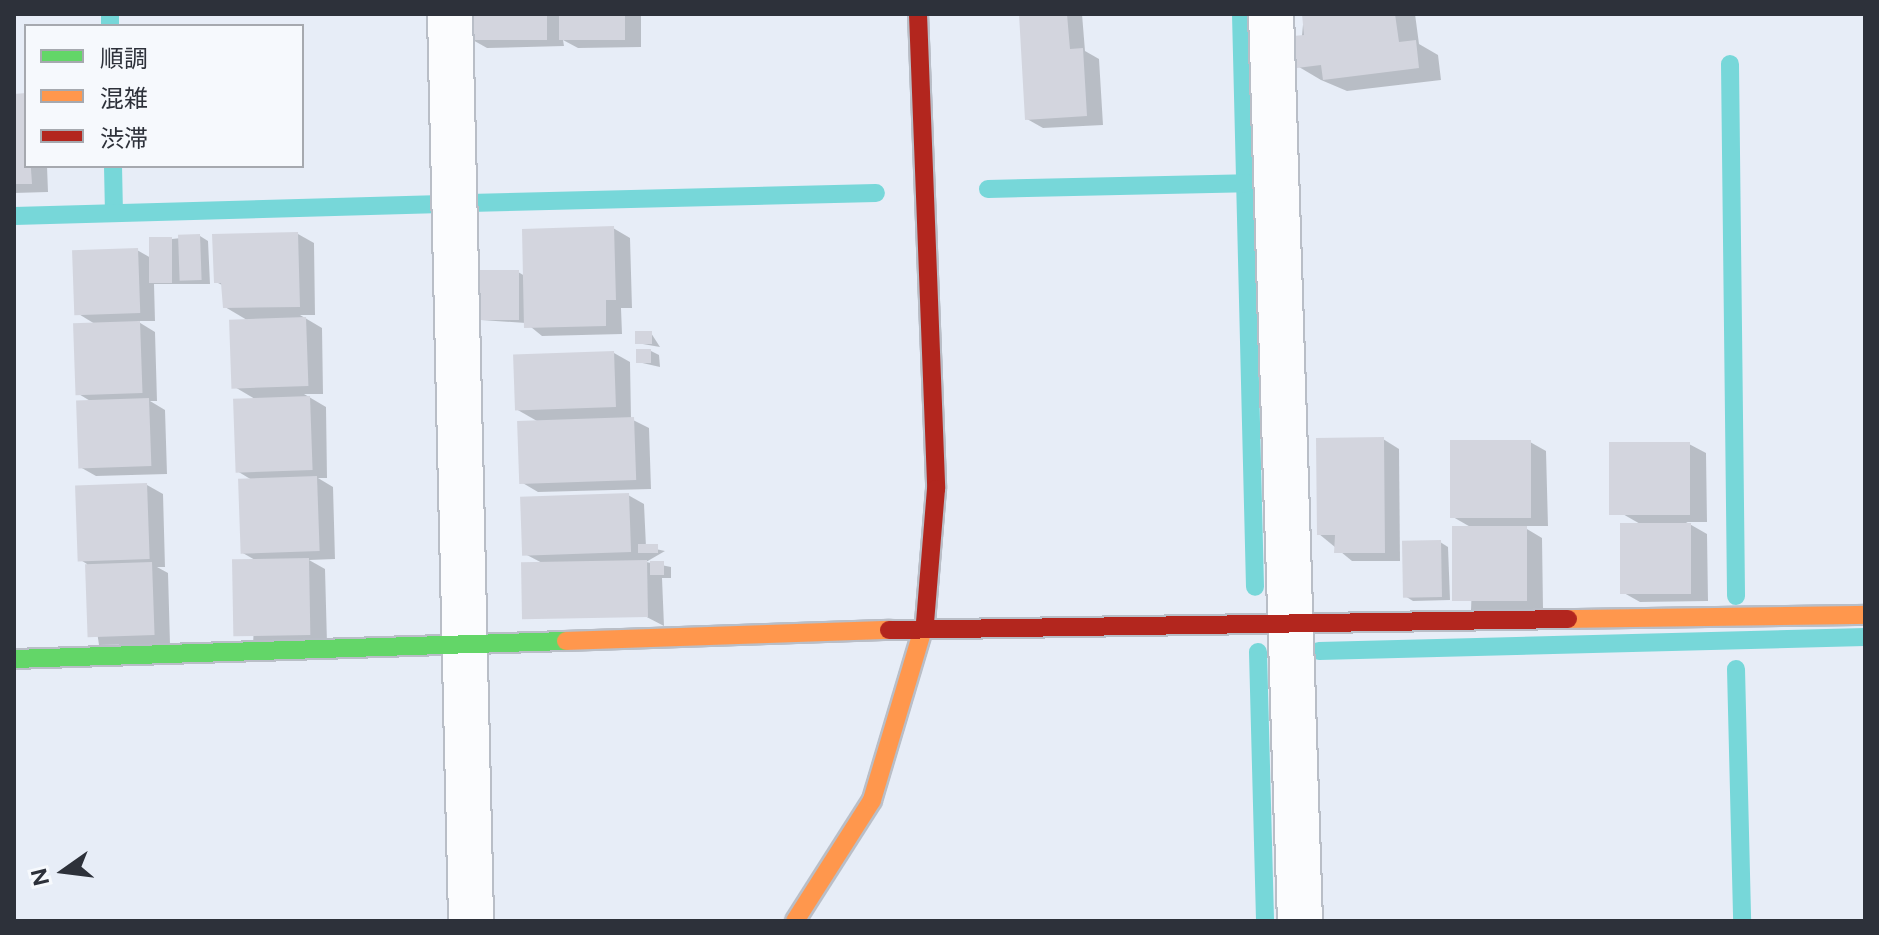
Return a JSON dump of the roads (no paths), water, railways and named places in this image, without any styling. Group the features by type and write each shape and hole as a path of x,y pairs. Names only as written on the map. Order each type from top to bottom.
{"street":[{"path":"450,14 467,643 471,921"},
{"path":"795,921 872,800 924,629 936,489 918,14"},
{"path":"1271,14 1293,624 1300,921"},
{"path":"14,659 924,629 1865,615"}],"waterway":[{"path":"110,14 110,24"},
{"path":"1241,14 1255,587"},
{"path":"1730,64 1736,596"},
{"path":"113,168 114,213"},
{"path":"988,189 1246,183"},
{"path":"469,203 876,193"},
{"path":"14,216 433,204"},
{"path":"1319,651 1865,637"},
{"path":"1258,652 1265,921"},
{"path":"1736,669 1742,921"}]}
